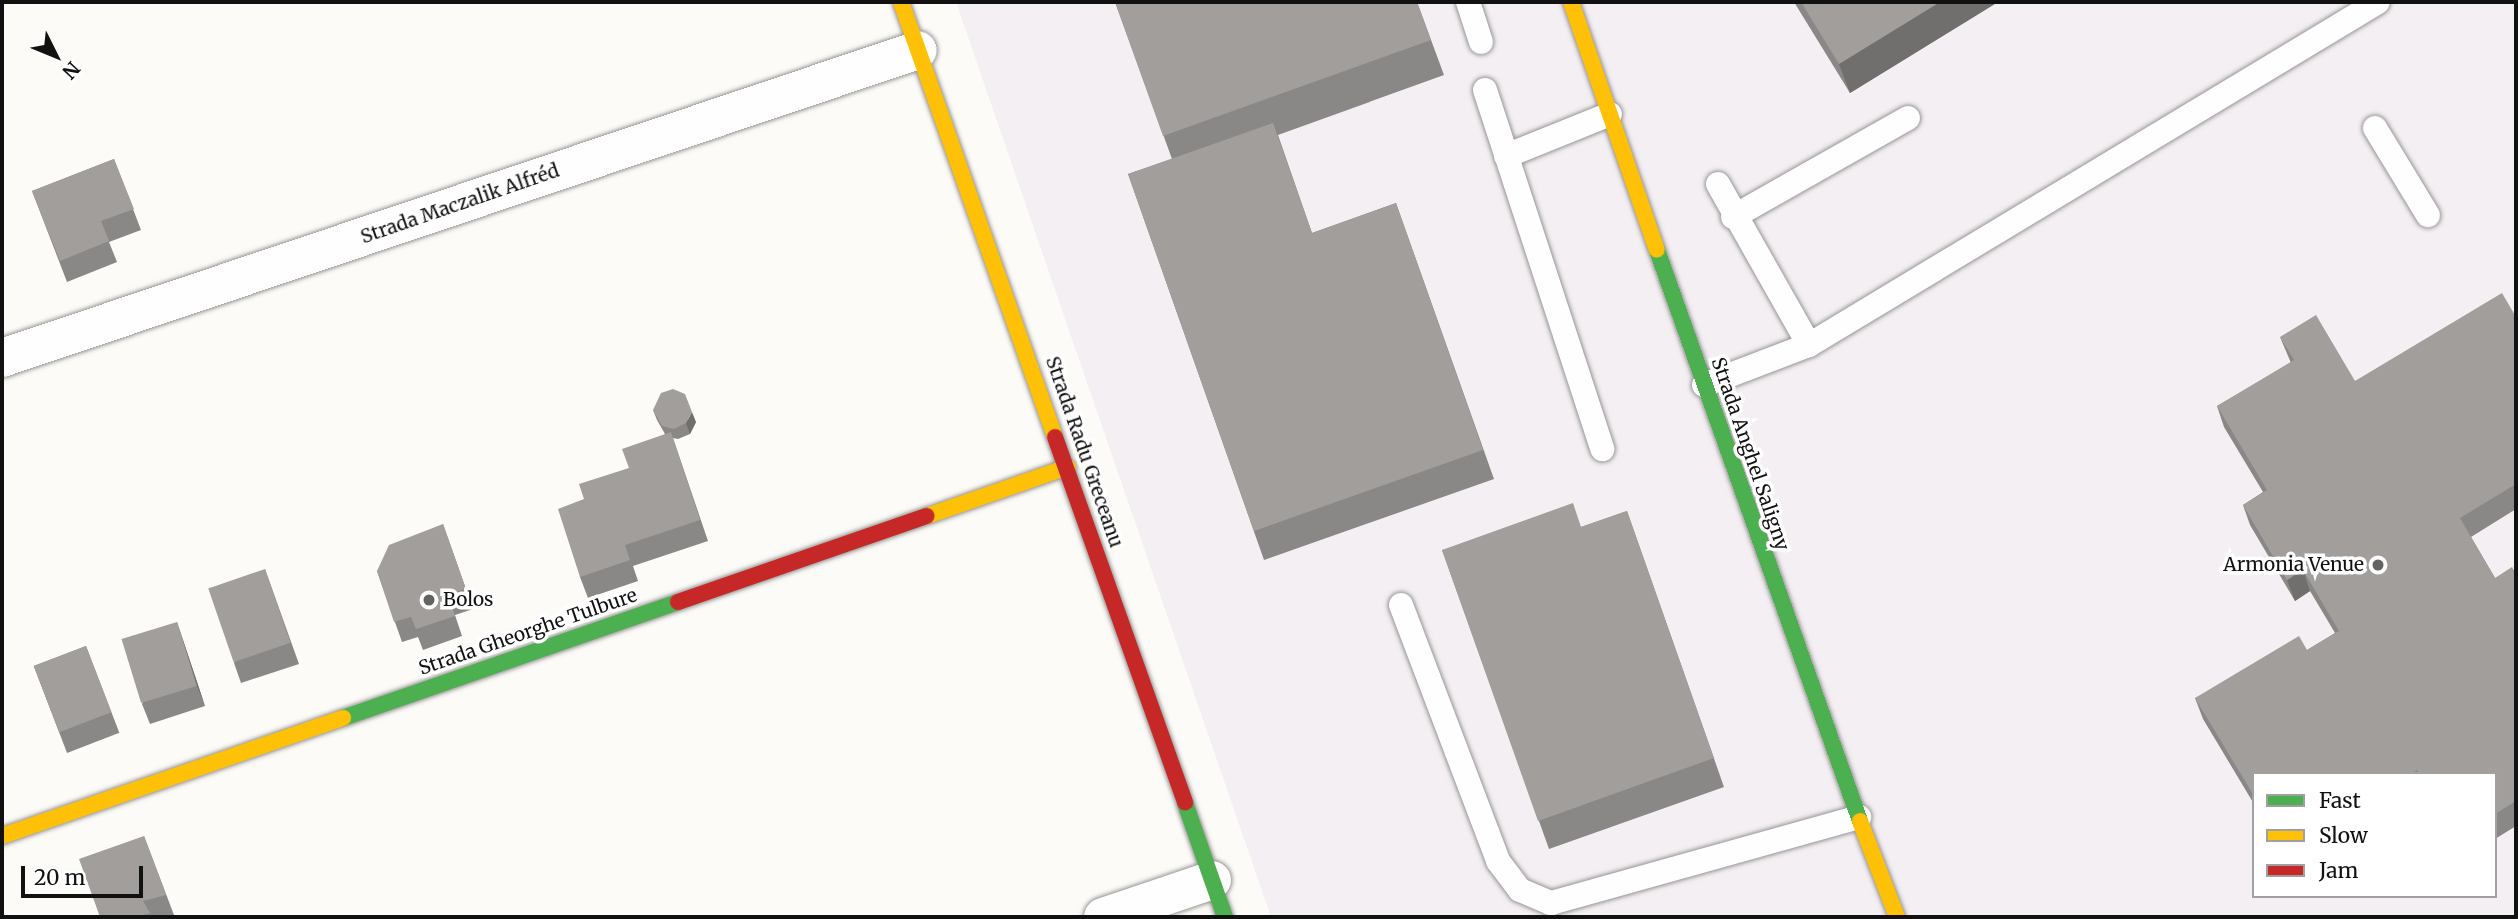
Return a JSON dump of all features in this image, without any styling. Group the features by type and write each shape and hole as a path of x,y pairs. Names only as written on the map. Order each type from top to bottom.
{"street":[{"name":"Strada Radu Greceanu","path":"901,2 1068,467 1225,917"},
{"name":"Strada Anghel Saligny","path":"1571,2 1704,385 1858,817 1897,917"},
{"name":"Strada Maczalik Alfréd","path":"2,358 918,50"},
{"name":"Strada Gheorghe Tulbure","path":"2,836 1068,467"},
{"path":"1103,917 1212,880"}],"lane":[{"path":"1468,2 1481,42"},
{"path":"1704,385 1809,345 2378,2"},
{"path":"1485,90 1602,449"},
{"path":"1506,156 1610,114"},
{"path":"1733,216 1908,118"},
{"path":"2375,128 2428,215"},
{"path":"1718,184 1733,216 1809,345"},
{"path":"1401,605 1497,862 1520,890 1551,903 1858,817"}],"shaded area":[{"path":"956,2 2516,2 2516,917 1271,917"}],"building":[{"path":"1115,2 1417,2 1431,40 1163,136"},
{"path":"1801,2 1940,2 1839,64"},
{"path":"1273,123 1312,233 1396,203 1483,450 1254,531 1128,174"},
{"path":"114,159 134,209 101,221 109,241 60,261 32,191"},
{"name":"Armonia Venue","path":"2502,293 2516,317 2516,484 2460,518 2495,578 2512,567 2516,574 2516,801 2497,813 2497,772 2252,772 2252,793 2195,698 2299,636 2307,650 2339,631 2303,570 2287,580 2243,505 2267,490 2217,406 2294,360 2280,337 2316,315 2355,381"},
{"path":"673,389 685,394 692,412 686,423 674,429 662,426 653,410 661,393"},
{"path":"671,432 700,520 625,545 630,560 580,577 558,509 584,499 579,484 629,468 622,449"},
{"path":"1573,503 1581,527 1627,511 1714,758 1538,821 1442,550"},
{"name":"Bolos","path":"443,524 466,589 448,594 455,616 416,629 411,617 394,622 377,571 389,545"},
{"path":"265,569 290,643 234,662 208,589"},
{"path":"177,622 197,686 141,703 122,639"},
{"path":"86,646 111,712 59,732 34,666"},
{"path":"144,836 166,895 143,901 150,913 137,917 100,917 79,859"}],"traffic: fast":[{"path":"1657,250 1860,821"},
{"path":"343,718 678,602"},
{"path":"1185,803 1225,917"}],"traffic: slow":[{"path":"901,2 1055,437"},
{"path":"1571,2 1657,250"},
{"path":"927,516 1068,467"},
{"path":"2,836 343,718"},
{"path":"1860,821 1897,917"}],"traffic: jam":[{"path":"1055,437 1185,803"},
{"path":"678,602 927,516"}],"place":[{"name":"Armonia Venue","path":"2378,565"},
{"name":"Bolos","path":"429,600"}]}
